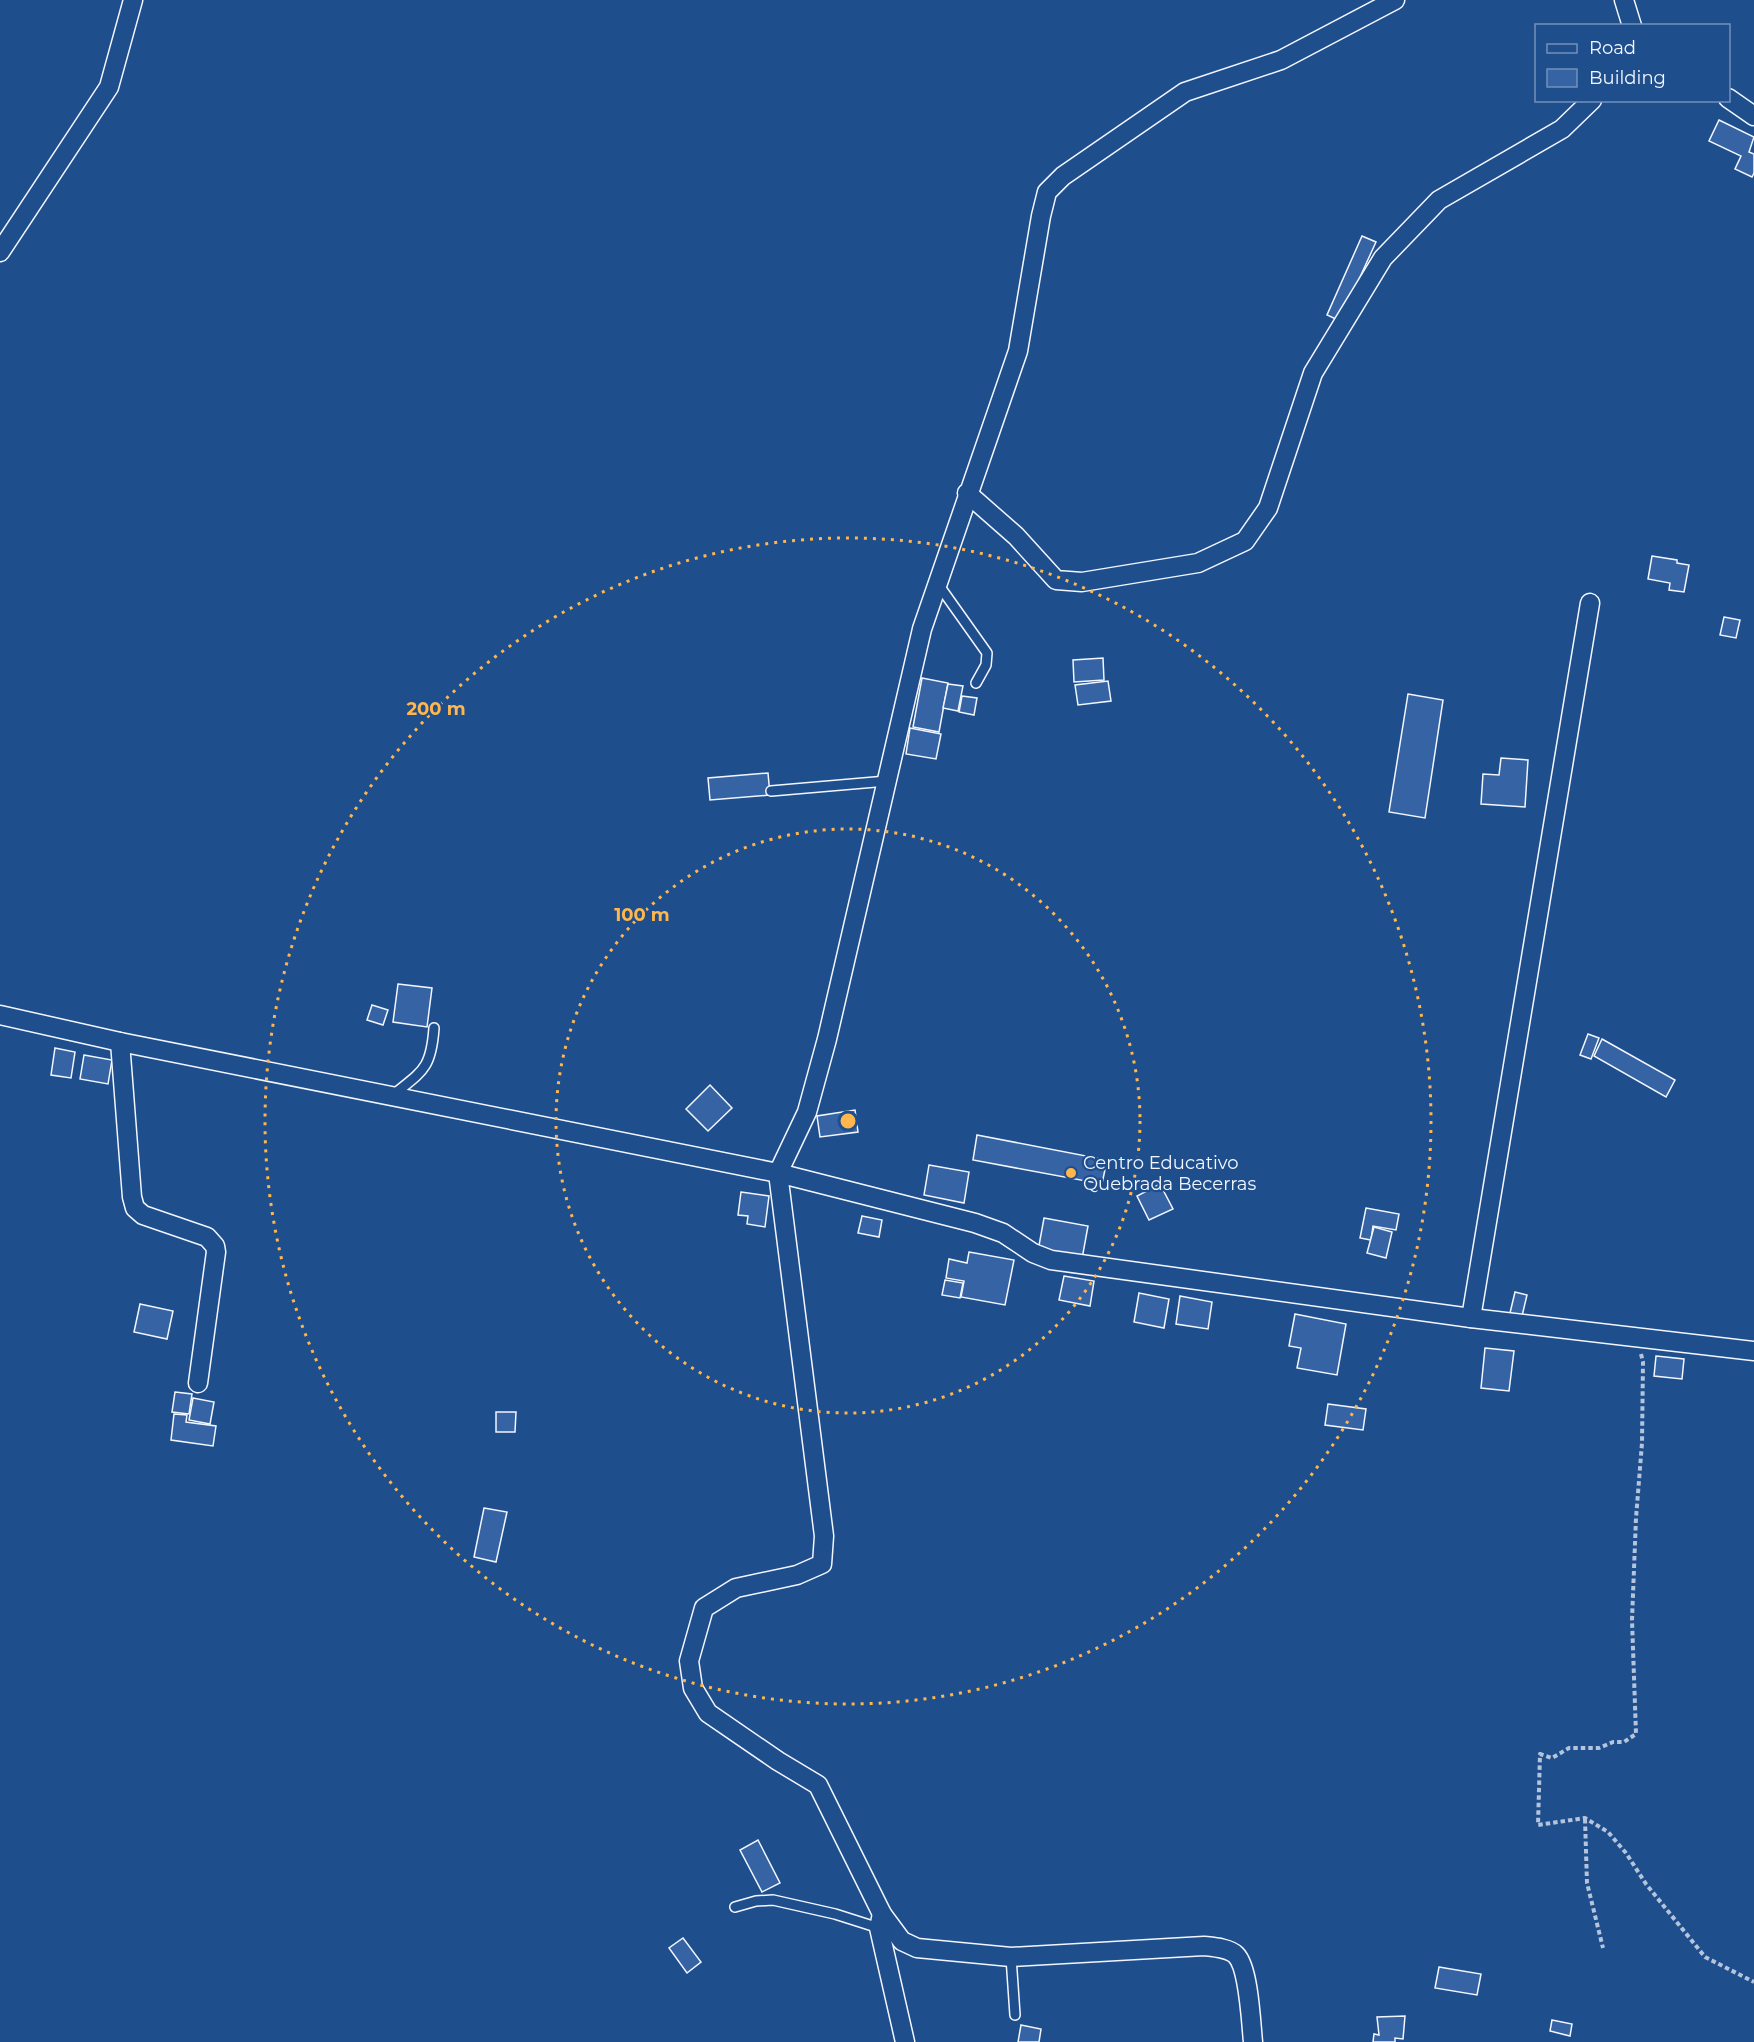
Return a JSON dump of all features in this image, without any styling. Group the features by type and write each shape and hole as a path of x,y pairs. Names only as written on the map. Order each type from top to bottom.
{"street":[{"path":"0,252 109,87 133,0"},
{"path":"905,2042 880,1921 819,1785 778,1761 708,1713 693,1688 689,1661 704,1608 736,1588 797,1575 822,1564 824,1536 778,1173 807,1112 830,1028 922,629 967,493 1018,351 1047,192 1063,176 1185,92 1281,60 1395,0"},
{"path":"1624,0 1631,24"},
{"path":"1730,99 1754,116"},
{"path":"967,493 1016,536 1056,580 1082,582 1198,563 1245,541 1268,508 1313,373 1383,258 1439,200 1562,129 1590,102"},
{"path":"1471,1317 1590,603"},
{"path":"0,1015 120,1042 778,1173 975,1223 1003,1233 1033,1253 1051,1260 1471,1317 1754,1352"},
{"path":"120,1042 132,1197 135,1208 143,1215 207,1237 215,1246 198,1383"},
{"path":"880,1921 902,1941 917,1948 1011,1957 1204,1946 1228,1951 1235,1954 1241,1963 1252,2042"}],"lane":[{"path":"937,583 987,653 986,665 976,683"},
{"path":"771,791 887,781"},
{"path":"392,1096 423,1070 430,1059 434,1028"},
{"path":"735,1907 756,1901 773,1900 880,1921"},
{"path":"1011,1957 1016,2015"}],"path":[{"path":"1635,1336 1643,1362 1642,1443 1632,1620 1636,1734 1624,1742 1613,1742 1599,1748 1569,1748 1552,1758 1540,1754 1538,1825 1585,1818 1608,1832 1626,1853 1664,1908 1705,1957 1754,1982"},
{"path":"1585,1818 1587,1883 1603,1948"}],"building":[{"path":"1719,120 1754,137 1749,152 1754,154 1752,177 1735,169 1741,156 1709,141"},
{"path":"1362,236 1376,242 1340,321 1327,315"},
{"path":"1652,556 1677,560 1677,563 1689,565 1684,592 1669,590 1670,583 1648,579"},
{"path":"1724,617 1740,620 1736,638 1720,635"},
{"path":"1103,658 1104,680 1074,682 1073,660"},
{"path":"922,678 948,683 939,732 913,727"},
{"path":"1108,681 1111,701 1078,705 1075,685"},
{"path":"948,684 963,686 958,711 943,708"},
{"path":"1408,694 1443,700 1425,818 1389,812"},
{"path":"962,696 977,698 974,715 959,712"},
{"path":"910,728 941,734 936,759 906,754"},
{"path":"1501,758 1528,760 1525,807 1481,804 1483,774 1499,775"},
{"path":"768,773 770,795 710,800 708,778"},
{"path":"398,984 432,988 427,1027 393,1022"},
{"path":"372,1005 388,1010 383,1025 367,1020"},
{"path":"1588,1034 1599,1038 1591,1059 1580,1055"},
{"path":"1602,1039 1675,1080 1666,1097 1594,1056"},
{"path":"55,1048 75,1052 71,1078 51,1075"},
{"path":"84,1055 112,1060 108,1084 80,1079"},
{"path":"710,1085 732,1108 708,1131 686,1109"},
{"path":"855,1110 858,1132 820,1137 817,1116"},
{"path":"977,1135 1107,1160 1102,1184 973,1160"},
{"path":"929,1165 969,1172 964,1203 924,1195"},
{"path":"1160,1184 1173,1209 1149,1220 1137,1196"},
{"path":"741,1192 769,1196 765,1227 747,1224 748,1216 738,1215"},
{"path":"1366,1208 1399,1214 1396,1230 1373,1226 1371,1240 1360,1238"},
{"path":"862,1216 882,1220 879,1237 858,1233"},
{"path":"1044,1218 1088,1226 1082,1259 1038,1251"},
{"path":"1374,1227 1392,1232 1386,1258 1367,1253"},
{"path":"969,1252 1014,1260 1005,1305 961,1297 964,1281 946,1278 949,1259 967,1263"},
{"path":"1064,1276 1094,1281 1090,1306 1059,1300"},
{"path":"945,1280 963,1283 960,1298 942,1295"},
{"path":"1515,1292 1527,1295 1522,1316 1510,1313"},
{"path":"1139,1293 1169,1299 1164,1328 1134,1322"},
{"path":"1180,1296 1212,1302 1208,1329 1176,1324"},
{"path":"140,1304 173,1311 167,1339 134,1332"},
{"path":"1295,1314 1346,1324 1337,1375 1297,1368 1301,1348 1289,1346"},
{"path":"1485,1348 1514,1351 1509,1391 1481,1388"},
{"path":"1656,1356 1684,1359 1682,1379 1654,1376"},
{"path":"175,1392 192,1394 189,1414 172,1412"},
{"path":"193,1398 214,1402 210,1424 189,1420"},
{"path":"1328,1404 1366,1409 1363,1430 1325,1425"},
{"path":"496,1412 516,1412 515,1432 496,1432"},
{"path":"174,1414 187,1415 186,1422 216,1426 213,1446 171,1440"},
{"path":"484,1508 507,1512 496,1562 474,1557"},
{"path":"758,1840 780,1883 762,1892 740,1850"},
{"path":"683,1938 701,1962 687,1973 669,1948"},
{"path":"1439,1967 1481,1974 1477,1995 1435,1988"},
{"path":"1405,2016 1403,2039 1395,2038 1395,2042 1373,2042 1374,2034 1379,2035 1377,2017"},
{"path":"1552,2020 1572,2024 1570,2036 1550,2031"},
{"path":"1021,2025 1041,2029 1039,2042 1018,2042"}],"place":[{"name":"Centro Educativo Quebrada Becerras","path":"1071,1173"}]}
